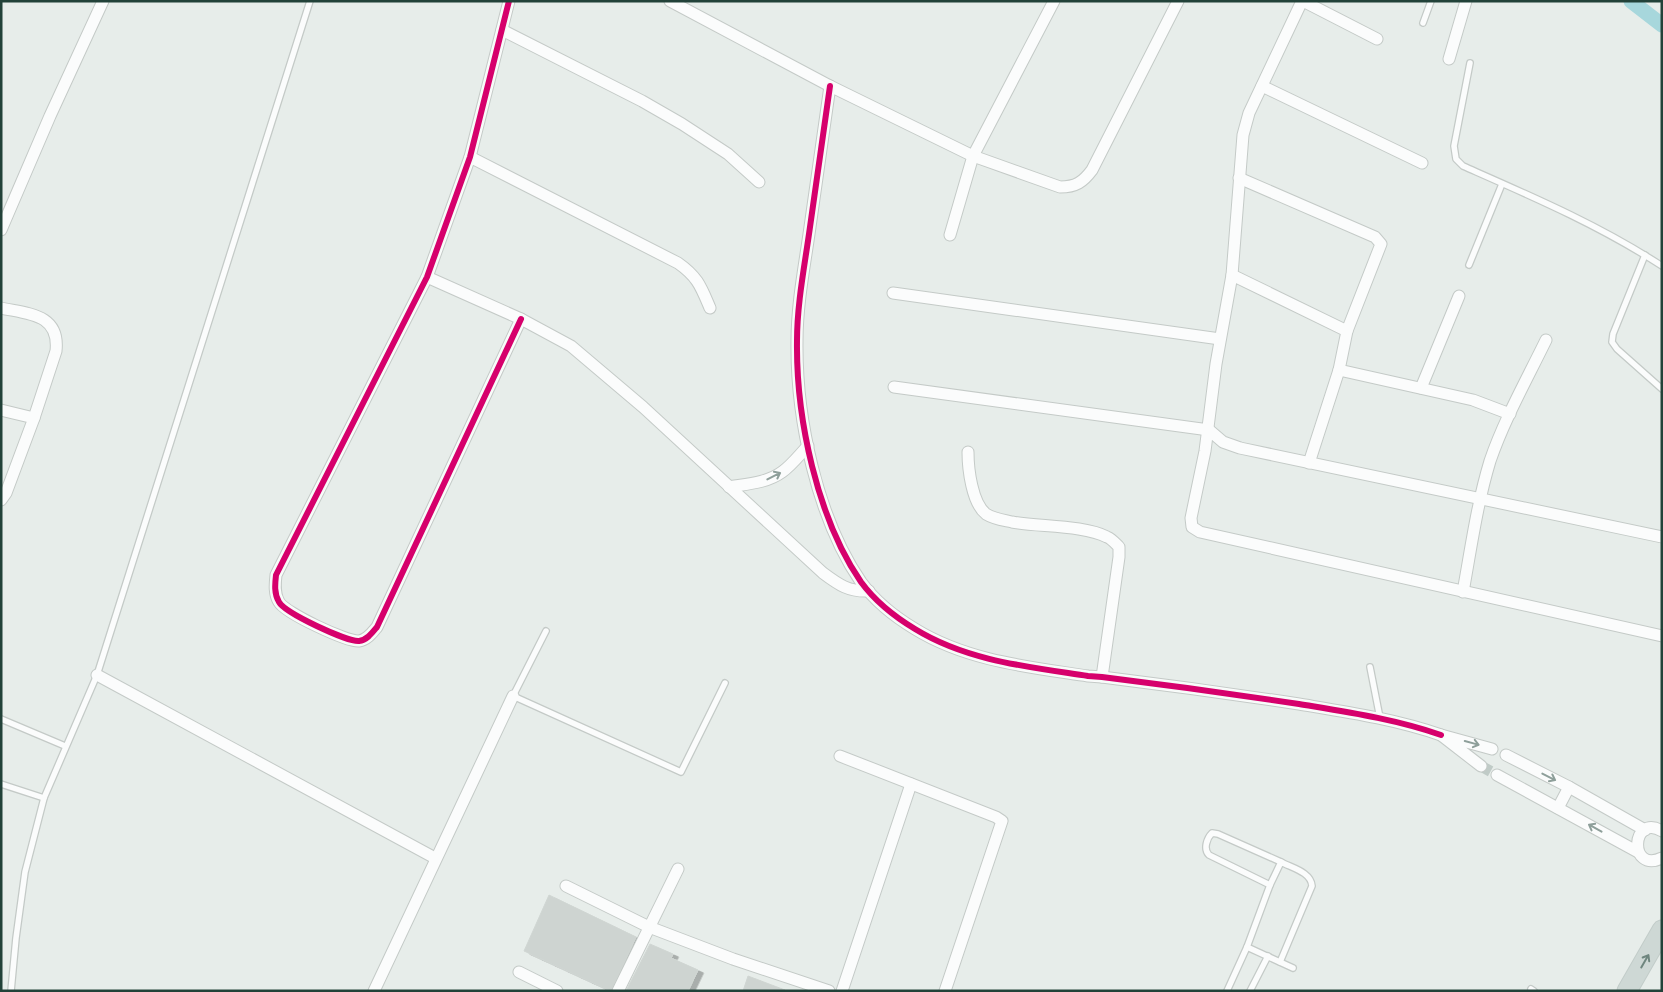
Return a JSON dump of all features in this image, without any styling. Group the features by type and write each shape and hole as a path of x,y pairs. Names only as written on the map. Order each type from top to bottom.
{"main road":[{"path":"1627,991 1662,930"}],"street":[{"path":"1,230 50,116 103,1"},
{"path":"509,1 470,158 427,277 276,575 275,589 278,602 288,612 345,638 359,641 369,637 377,627 521,319"},
{"path":"670,1 830,86 973,156 1060,187 1070,187 1082,182 1092,170 1178,1"},
{"path":"950,235 973,156 1054,1"},
{"path":"1377,39 1303,1 1249,113 1243,135 1232,275 1208,418 1209,430 1191,525 1194,530 1200,532 1662,636"},
{"path":"1449,59 1466,1"},
{"path":"502,30 642,101 682,124 728,154 759,182"},
{"path":"830,86 802,282 797,340 798,394 808,446 823,504 847,559 869,591 884,607 915,629 948,646 1006,663 1088,676 1102,676 1217,691 1380,718 1492,748"},
{"path":"1262,86 1422,164"},
{"path":"470,158 691,272 700,283 710,308"},
{"path":"1240,178 1375,237 1381,244 1347,331 1339,370 1310,463"},
{"path":"1232,275 1347,331"},
{"path":"427,277 521,319 571,346 643,407 823,573 839,585 857,592 869,591"},
{"path":"893,293 1220,339"},
{"path":"1421,388 1459,296"},
{"path":"1,308 39,318 53,326 57,342 56,351 34,418 6,493 1,500"},
{"path":"1463,592 1479,499 1491,459 1510,414 1546,340"},
{"path":"1339,370 1473,400 1510,414"},
{"path":"894,387 1209,430 1223,442 1240,448 1662,537"},
{"path":"1,410 34,418"},
{"path":"729,487 770,479 783,472 808,446"},
{"path":"968,452 968,472 971,485 985,513 996,519 1029,525 1092,531 1109,538 1119,547 1102,676"},
{"path":"97,675 435,858"},
{"path":"374,991 435,858 513,696"},
{"path":"1440,735 1481,766"},
{"path":"1506,755 1569,787 1645,830"},
{"path":"840,756 1002,821 945,991"},
{"path":"1497,775 1638,852 1648,860 1659,861"},
{"path":"842,991 911,784"},
{"path":"1558,808 1569,787"},
{"path":"1638,852 1637,839 1645,830 1651,828 1662,831"},
{"path":"618,991 678,869"},
{"path":"566,886 649,927 733,959 829,991"},
{"path":"519,972 557,991"}],"lane":[{"path":"11,991 25,872 44,798 97,675 310,1"},
{"path":"1423,23 1432,1"},
{"path":"1470,63 1454,146 1456,159 1462,166 1569,214 1662,266"},
{"path":"1469,265 1502,184"},
{"path":"1645,255 1613,334 1612,342 1617,349 1662,389"},
{"path":"546,631 513,696 681,772 725,683"},
{"path":"1370,667 1380,718"},
{"path":"1,719 65,746"},
{"path":"1,784 44,798"},
{"path":"1270,885 1209,855 1205,848 1209,836 1212,833 1218,834 1281,862 1309,876 1312,881 1312,886 1280,962"},
{"path":"1227,991 1281,862"},
{"path":"1247,947 1293,968"},
{"path":"1250,991 1268,956"}],"building":[{"path":"549,895 636,937 611,991 524,951"},
{"path":"650,944 673,954 671,958 698,970 688,991 626,991"},
{"path":"748,976 785,990 785,991 743,991"}],"waterway":[{"path":"1631,1 1662,25"}],"tunnel":[{"path":"1481,766 1497,775"}],"cycle path":[{"path":"509,1 470,157 427,277 276,575 276,596 284,607 317,626 352,640 359,641 364,639 377,627 521,319"},
{"path":"830,86 799,301 797,341 800,402 812,466 832,528 861,582 873,596 915,629 935,640 977,656 1021,666 1335,710 1389,720 1441,735"}]}
